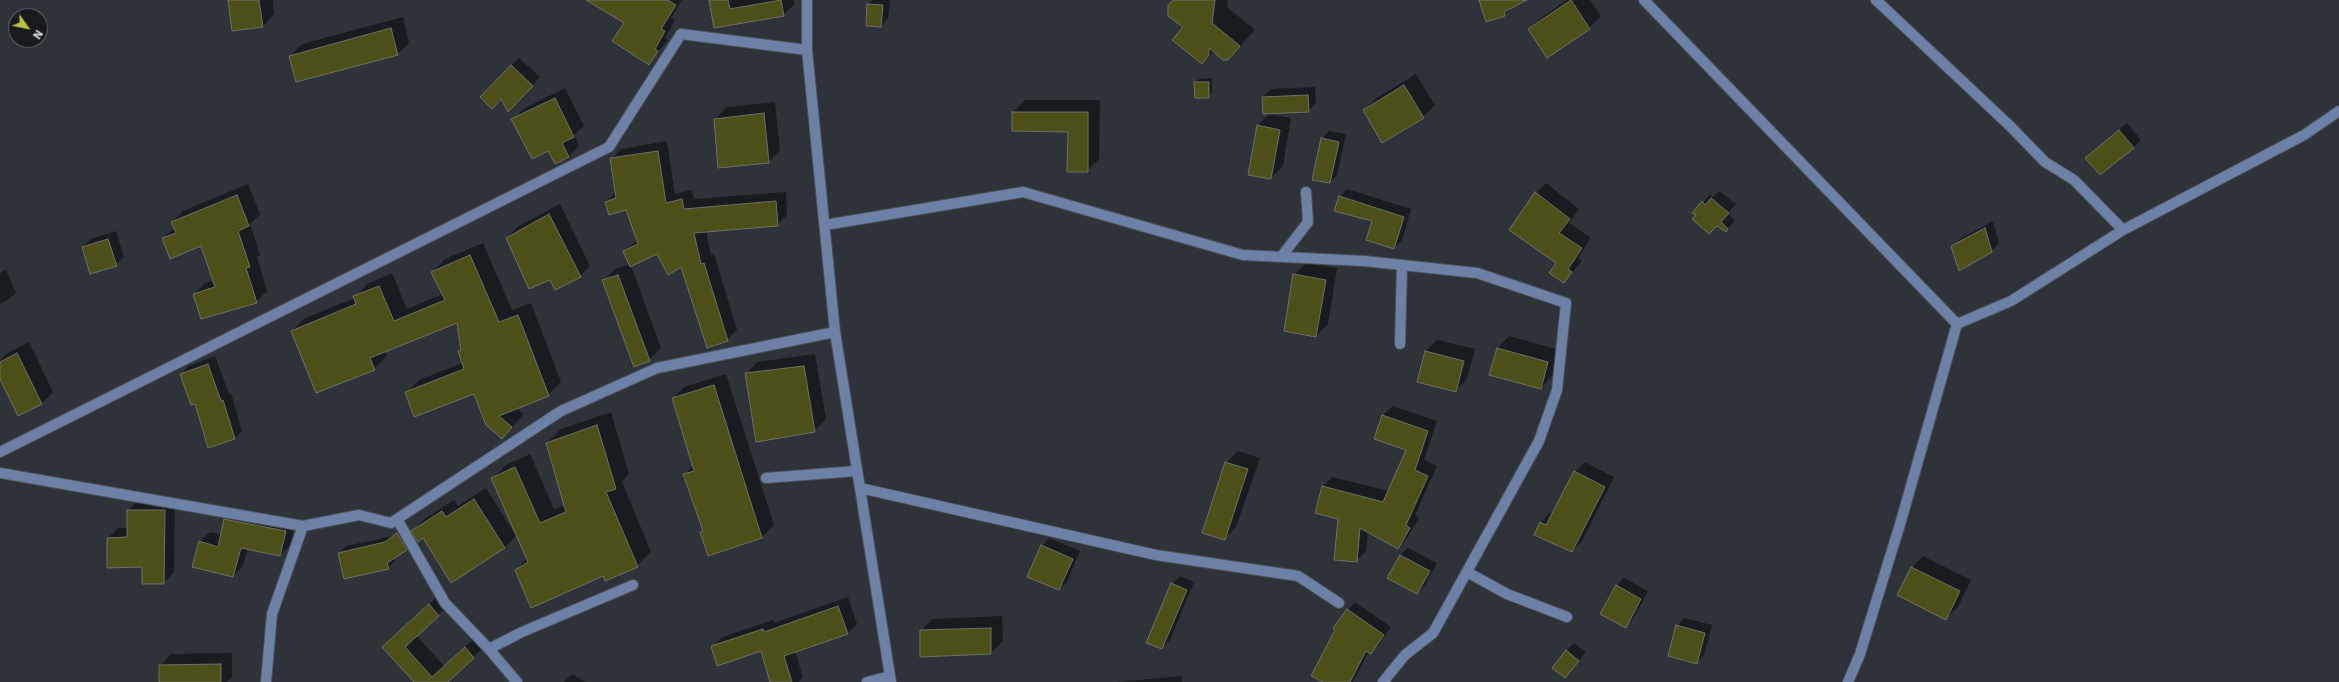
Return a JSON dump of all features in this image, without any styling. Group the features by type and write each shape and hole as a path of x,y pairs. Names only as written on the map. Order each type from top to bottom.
{"street":[{"path":"808,0 807,50 835,332 891,679 867,682"},
{"path":"1644,0 1957,324"},
{"path":"1876,0 2010,126 2045,162 2074,180 2123,230"},
{"path":"0,452 609,147 681,34 807,50"},
{"path":"1957,324 2011,301 2123,230 2304,136 2339,111"},
{"path":"825,225 1023,192 1243,255 1402,265 1478,273 1566,303 1557,390 1539,441 1433,633 1405,655 1382,682"},
{"path":"1281,257 1308,222 1306,192"},
{"path":"1400,344 1402,265"},
{"path":"1848,682 1860,654 1902,521 1957,324"},
{"path":"0,473 303,526 359,515 391,523 561,411 657,368 835,332"},
{"path":"766,478 857,471"},
{"path":"860,488 1156,555 1298,576 1339,603"},
{"path":"396,519 445,603 489,649 517,682"},
{"path":"266,682 272,614 303,526"},
{"path":"1467,572 1507,594 1567,617"},
{"path":"489,649 522,632 633,585"}],"building":[{"path":"228,0 259,0 263,27 232,31"},
{"path":"586,0 668,0 676,5 661,29 665,31 655,49 658,51 649,65 612,41 624,23"},
{"path":"709,0 728,0 730,9 781,0 784,16 714,28"},
{"path":"1173,0 1215,0 1212,23 1240,46 1228,60 1223,60 1209,48 1209,55 1202,64 1172,40 1183,27 1168,16 1168,5"},
{"path":"1479,0 1527,0 1504,12 1505,16 1486,22"},
{"path":"1571,0 1590,29 1547,58 1528,29"},
{"path":"867,4 883,5 881,27 866,26"},
{"path":"391,28 398,55 296,82 289,56"},
{"path":"511,65 533,86 508,112 501,99 492,109 480,97"},
{"path":"1194,82 1209,82 1209,98 1195,98"},
{"path":"1404,85 1424,118 1382,143 1363,110"},
{"path":"1308,95 1309,112 1263,114 1262,97"},
{"path":"555,98 574,137 562,143 569,157 555,164 548,151 532,159 511,119"},
{"path":"1012,112 1088,112 1088,172 1067,172 1068,132 1012,131"},
{"path":"764,113 769,163 718,168 714,119"},
{"path":"1257,125 1280,130 1271,179 1248,175"},
{"path":"2119,130 2134,148 2100,175 2085,158"},
{"path":"1321,138 1339,142 1330,183 1312,180"},
{"path":"658,151 666,203 682,199 684,209 776,201 778,226 694,233 701,264 704,263 728,341 707,348 681,267 668,275 657,254 630,267 623,251 638,244 626,210 609,215 605,202 616,198 610,158"},
{"path":"1535,192 1570,219 1559,233 1582,248 1568,269 1572,272 1564,283 1549,273 1556,263 1509,230"},
{"path":"237,195 249,226 238,231 250,267 246,268 257,303 201,319 193,294 215,287 201,246 170,259 162,238 176,233 171,222"},
{"path":"1339,196 1404,217 1394,249 1366,240 1372,221 1334,211"},
{"path":"1711,198 1729,213 1721,222 1728,229 1726,232 1717,226 1709,234 1692,219 1696,215 1692,213 1702,201 1705,205"},
{"path":"549,214 581,277 555,290 550,280 529,289 506,238"},
{"path":"1985,228 1992,252 1959,271 1951,246"},
{"path":"108,239 117,266 90,274 82,247"},
{"path":"470,255 499,322 518,315 549,396 499,416 512,427 502,439 486,425 474,394 414,417 405,392 464,369 458,351 461,350 457,323 370,358 375,370 316,393 291,331 356,304 353,296 379,286 394,321 445,300 431,272"},
{"path":"1293,274 1326,280 1316,337 1284,331"},
{"path":"618,275 650,361 634,367 602,280"},
{"path":"1497,348 1548,362 1541,389 1489,375"},
{"path":"1425,351 1464,361 1456,392 1417,382"},
{"path":"17,353 42,404 18,416 0,379 0,362"},
{"path":"208,364 221,401 223,400 235,439 208,448 195,404 191,405 180,374"},
{"path":"804,366 815,432 756,442 745,373"},
{"path":"714,385 762,538 708,556 700,532 703,531 683,474 694,471 672,398"},
{"path":"1382,415 1428,431 1415,470 1428,476 1406,525 1410,528 1398,549 1360,528 1357,562 1334,560 1338,519 1315,513 1322,486 1383,502 1406,450 1374,439"},
{"path":"597,425 616,489 606,492 638,567 605,581 603,576 531,608 515,570 528,562 491,478 515,467 540,523 566,512 546,443"},
{"path":"1225,462 1248,469 1225,540 1202,533"},
{"path":"1574,471 1605,487 1572,552 1534,535 1540,522 1546,525"},
{"path":"474,499 505,548 451,583 423,538 418,542 411,531 442,511 446,517"},
{"path":"127,510 165,510 164,584 142,584 142,567 107,568 107,538 127,537"},
{"path":"224,519 286,531 280,556 241,548 233,577 192,567 199,541 218,547"},
{"path":"397,533 407,550 387,563 389,569 344,579 338,553 385,542"},
{"path":"1041,545 1073,559 1059,590 1027,577"},
{"path":"1400,555 1430,571 1417,594 1387,578"},
{"path":"1911,567 1960,591 1946,620 1897,595"},
{"path":"1171,583 1187,590 1162,649 1146,643"},
{"path":"1616,585 1641,599 1626,628 1600,614"},
{"path":"429,604 439,616 405,647 432,677 465,647 474,658 448,682 414,682 382,647"},
{"path":"838,606 848,634 784,656 792,682 770,682 761,651 717,666 711,646 763,629 764,632"},
{"path":"1347,609 1384,635 1371,654 1366,651 1350,682 1323,682 1311,676 1335,630 1333,628"},
{"path":"1676,625 1705,633 1697,664 1668,656"},
{"path":"991,628 991,654 920,657 920,630"},
{"path":"1566,650 1579,661 1565,678 1552,668"},
{"path":"221,664 221,682 159,682 159,665"}]}
